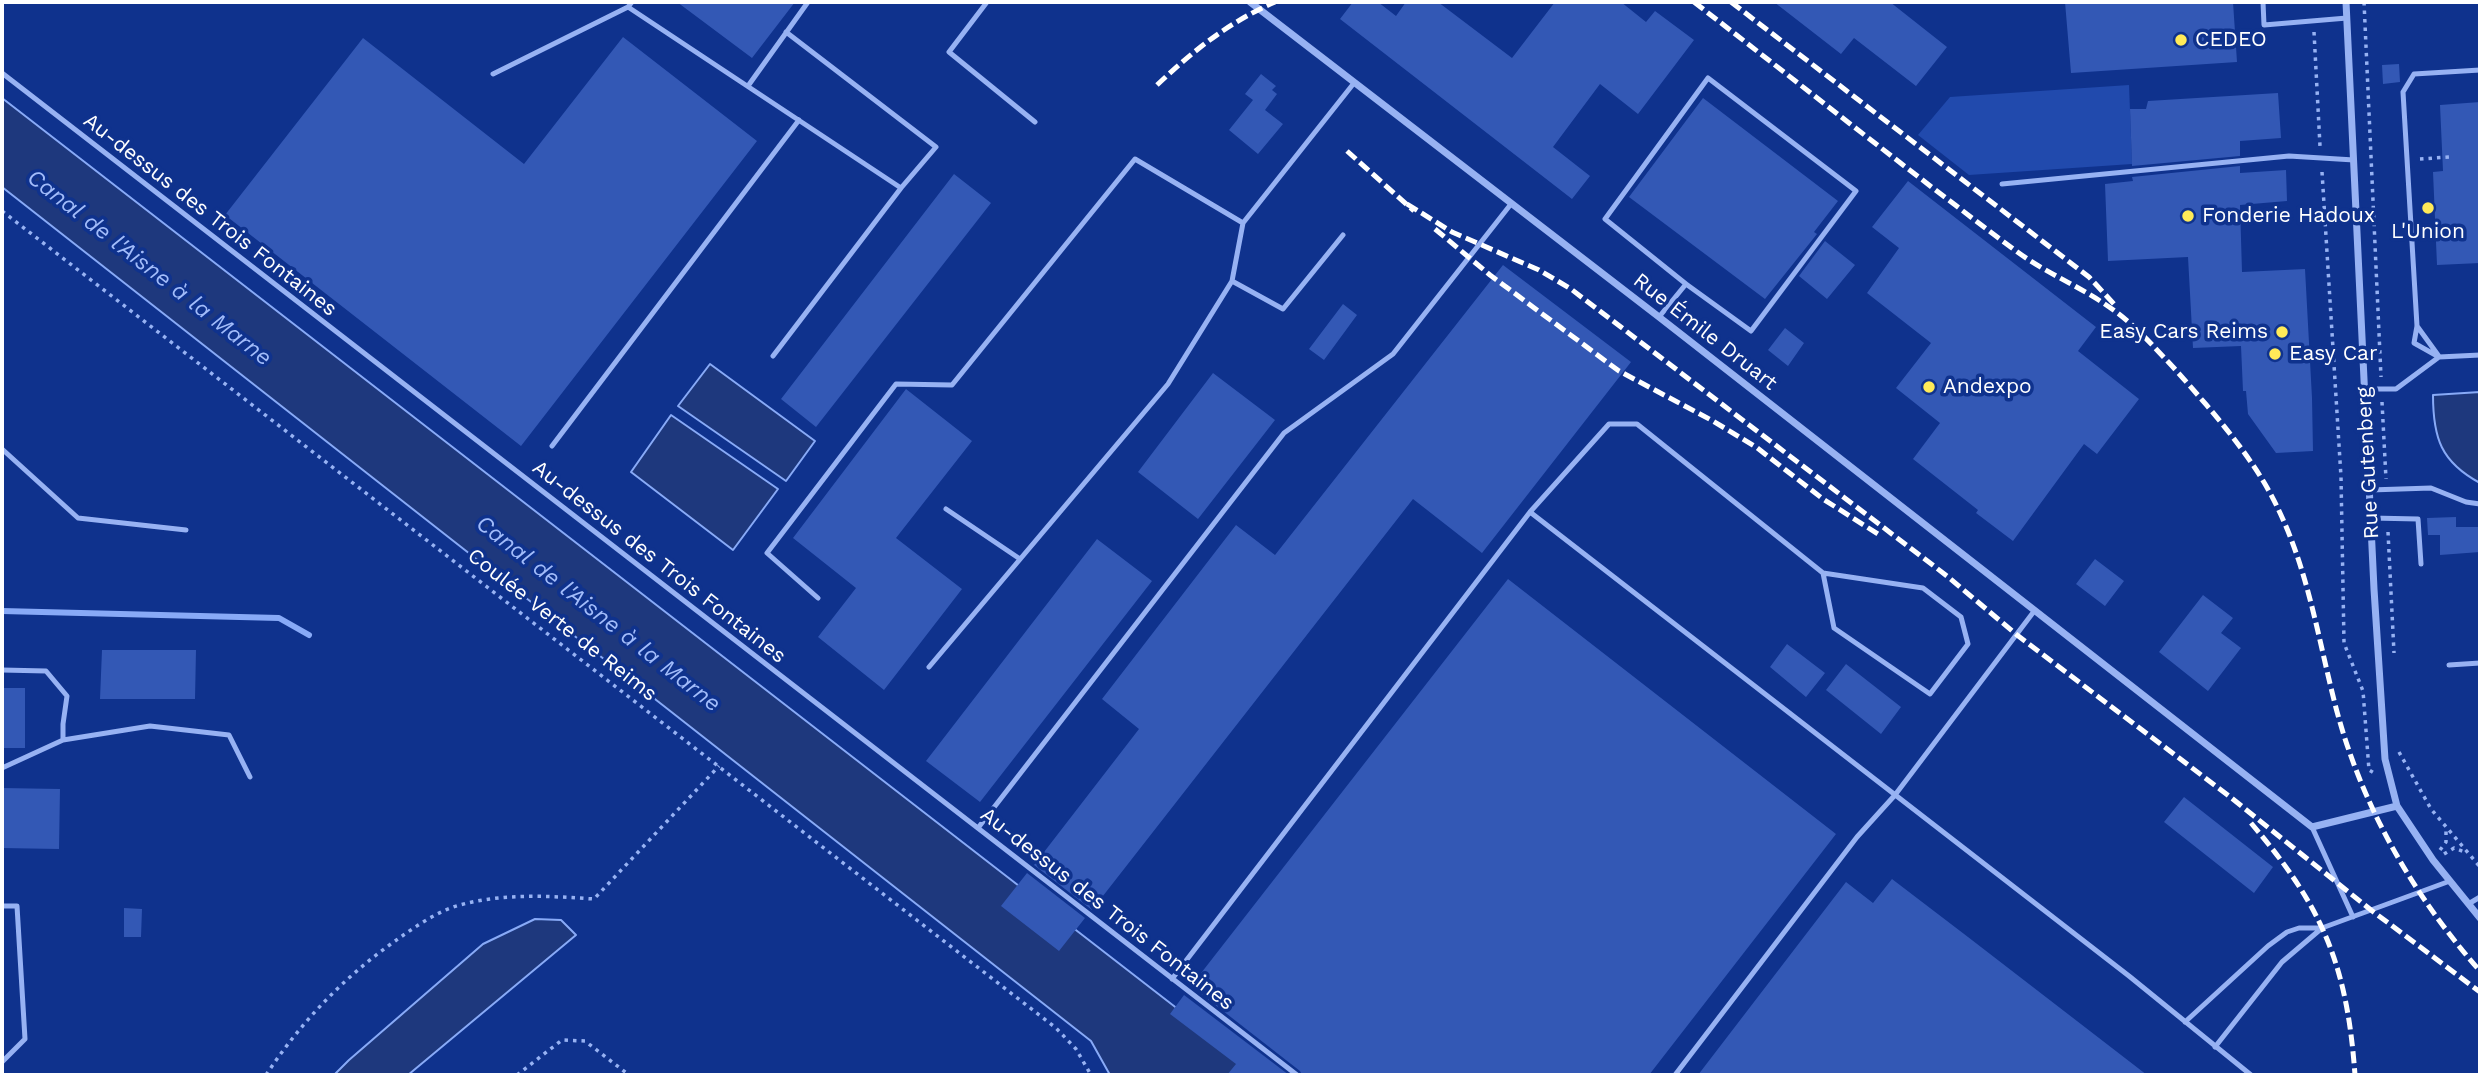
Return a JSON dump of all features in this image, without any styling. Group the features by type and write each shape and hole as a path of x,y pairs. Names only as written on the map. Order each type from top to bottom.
{"street":[{"name":"Rue Émile Druart","path":"1250,2 1659,317 2312,827"},
{"name":"Rue Gutenberg","path":"2346,2 2385,759 2397,806"},
{"path":"2312,827 2397,806 2433,860 2480,912"},
{"path":"2470,903 2480,918"}],"lane":[{"path":"748,86 808,2"},
{"path":"987,2 949,52 1035,122"},
{"path":"2263,2 2264,25 2347,18"},
{"path":"493,74 630,4 901,188"},
{"path":"773,356 901,188 936,147 786,32"},
{"path":"2480,71 2414,74 2403,92 2417,326 2414,343 2439,357 2480,355"},
{"name":"Au-dessus des Trois Fontaines","path":"2,73 1297,1075"},
{"path":"1708,78 1856,191 1751,331 1686,284 1605,219 1708,78"},
{"path":"929,667 1168,384 1232,281 1243,223 1354,83"},
{"path":"552,446 799,120"},
{"path":"2002,184 2290,156 2354,160"},
{"path":"818,598 767,553 896,384 952,385 1135,159 1243,223"},
{"path":"978,828 1284,433 1393,354 1511,204"},
{"path":"1232,281 1283,309 1343,235"},
{"path":"1659,317 1686,284"},
{"path":"2417,326 2439,357"},
{"path":"2365,390 2396,389 2439,357"},
{"path":"1172,979 1530,512 1609,424 1637,424 1823,573 1923,587 1961,617 1968,644 1930,694 1834,628 1823,573"},
{"path":"2,449 78,518 186,530"},
{"path":"2370,490 2431,488 2466,502 2480,504"},
{"path":"946,509 1020,559"},
{"path":"1530,512 2129,976 2251,1075"},
{"path":"2371,518 2418,519 2421,564"},
{"path":"1675,1075 1857,837 1895,795 2035,611"},
{"path":"2449,665 2480,663"},
{"path":"2,670 46,671 67,696 63,740"},
{"path":"2,768 63,740 150,726 229,735 250,777"},
{"path":"2312,827 2353,917"},
{"path":"2185,1022 2287,932 2299,928 2322,928 2450,881"},
{"path":"2470,903 2480,897"},
{"path":"2,906 17,906 25,1039 2,1062"},
{"path":"2215,1047 2282,962 2322,928"}],"path":[{"name":"Rue Gutenberg","path":"2364,2 2386,490"},
{"path":"2314,21 2341,477 2344,643 2363,691"},
{"path":"2407,159 2449,157"},
{"name":"Coulée Verte de Reims","path":"2,211 1056,1028 1076,1049 1091,1075"},
{"name":"Rue Gutenberg","path":"2387,517 2394,656"},
{"path":"2399,751 2431,809 2480,867"},
{"path":"266,1075 287,1043 324,1001 360,966 421,922 459,905 526,895 594,899 719,766"},
{"path":"2433,860 2446,842 2445,826"},
{"path":"2433,860 2454,848 2469,853"},
{"path":"517,1075 562,1040 586,1041 629,1075"}],"shaded area":[{"path":"2129,85 2132,164 1969,175 1918,135 1950,97"}],"water":[{"name":"Canal de l'Aisne à la Marne","path":"2,98 1263,1075 1110,1075 1091,1041 2,187"},
{"path":"710,364 815,441 786,481 678,406"},
{"path":"2480,392 2480,483 2456,466 2442,447 2435,424 2433,395"},
{"path":"671,415 778,489 733,550 631,472"},
{"path":"535,919 561,920 576,935 408,1075 334,1075 483,944"}],"building":[{"path":"677,2 795,2 752,58"},
{"path":"1353,2 1378,2 1396,16 1406,2 1438,2 1512,58 1555,2 1621,2 1646,22 1655,11 1694,40 1638,114 1600,84 1553,147 1590,176 1572,199 1340,19"},
{"path":"1774,2 1890,2 1947,47 1916,86 1854,38 1841,54"},
{"name":"CEDEO","path":"2065,2 2233,2 2237,62 2071,73"},
{"path":"623,37 757,141 521,446 225,215 363,38 524,164"},
{"path":"2399,64 2400,82 2383,84 2382,65"},
{"path":"1261,74 1276,86 1272,90 1277,94 1265,110 1283,124 1258,154 1229,130 1253,100 1245,94"},
{"path":"2278,93 2281,138 2240,141 2240,156 2132,166 2130,109 2146,109 2148,101"},
{"path":"1703,98 1838,201 1814,232 1817,234 1765,299 1629,197"},
{"path":"2480,102 2480,263 2437,265 2433,172 2443,171 2440,105"},
{"path":"2240,166 2240,173 2286,170 2287,201 2240,205 2242,272 2305,269 2313,451 2276,453 2248,414 2246,391 2243,391 2241,346 2193,348 2188,257 2108,261 2105,184 2133,181 2132,177"},
{"path":"954,174 991,203 816,427 781,399"},
{"path":"1908,181 2096,327 2078,351 2139,399 2097,454 2084,444 2013,541 1913,459 1940,423 1896,388 1931,343 1867,293 1899,248 1872,227"},
{"path":"1825,241 1855,265 1827,299 1799,276"},
{"path":"1503,265 1631,362 1482,553 1413,499 1092,910 1034,865 1139,729 1102,699 1236,525 1275,555"},
{"path":"1343,304 1357,315 1324,360 1309,349"},
{"path":"1785,328 1804,343 1788,366 1768,350"},
{"path":"1213,373 1275,420 1198,519 1138,472"},
{"path":"906,389 972,441 896,538 962,589 884,690 818,637 856,588 793,538"},
{"path":"2456,517 2456,527 2480,527 2480,552 2440,555 2440,535 2428,535 2427,518"},
{"path":"1097,539 1152,581 980,802 926,761"},
{"path":"2095,559 2124,581 2105,606 2076,584"},
{"path":"1508,579 1836,834 1649,1075 1302,1075 1191,986"},
{"path":"2203,595 2233,618 2221,633 2241,648 2208,691 2159,652"},
{"path":"1787,644 1825,673 1806,697 1770,667"},
{"path":"102,650 196,650 195,699 100,699"},
{"path":"1846,664 1901,707 1881,734 1826,690"},
{"path":"2,688 25,688 25,748 2,748"},
{"path":"2,788 60,789 59,849 2,848"},
{"path":"2184,797 2273,867 2254,893 2164,822"},
{"path":"1027,873 1085,918 1059,951 1001,906"},
{"path":"1892,879 2147,1075 1698,1075 1846,882 1873,903"},
{"path":"124,908 142,909 141,937 124,937"},
{"path":"1184,995 1289,1075 1227,1075 1236,1064 1170,1014"}],"waterway":[{"path":"2,611 279,618 309,635"}],"railway":[{"path":"1157,85 1212,38 1275,2"},
{"path":"1694,2 2012,248 2120,315 2144,336 2222,424 2265,484 2290,536 2307,589 2345,737 2373,810 2410,878 2480,971"},
{"path":"1731,2 2089,277 2114,304"},
{"path":"1347,151 1414,211"},
{"path":"1407,204 1452,232 1539,270 1571,289 1947,576 2017,635 2480,992"},
{"path":"1435,229 1490,275 1619,371 1756,447 1823,499 1881,536"},
{"path":"2251,823 2296,882 2327,939 2346,1001 2355,1075"}],"place":[{"name":"CEDEO","path":"2181,40"},
{"name":"L'Union","path":"2428,208"},
{"name":"Fonderie Hadoux","path":"2188,216"},
{"name":"Easy Cars Reims","path":"2282,332"},
{"name":"Easy Car","path":"2275,354"},
{"name":"Andexpo","path":"1929,387"}]}
